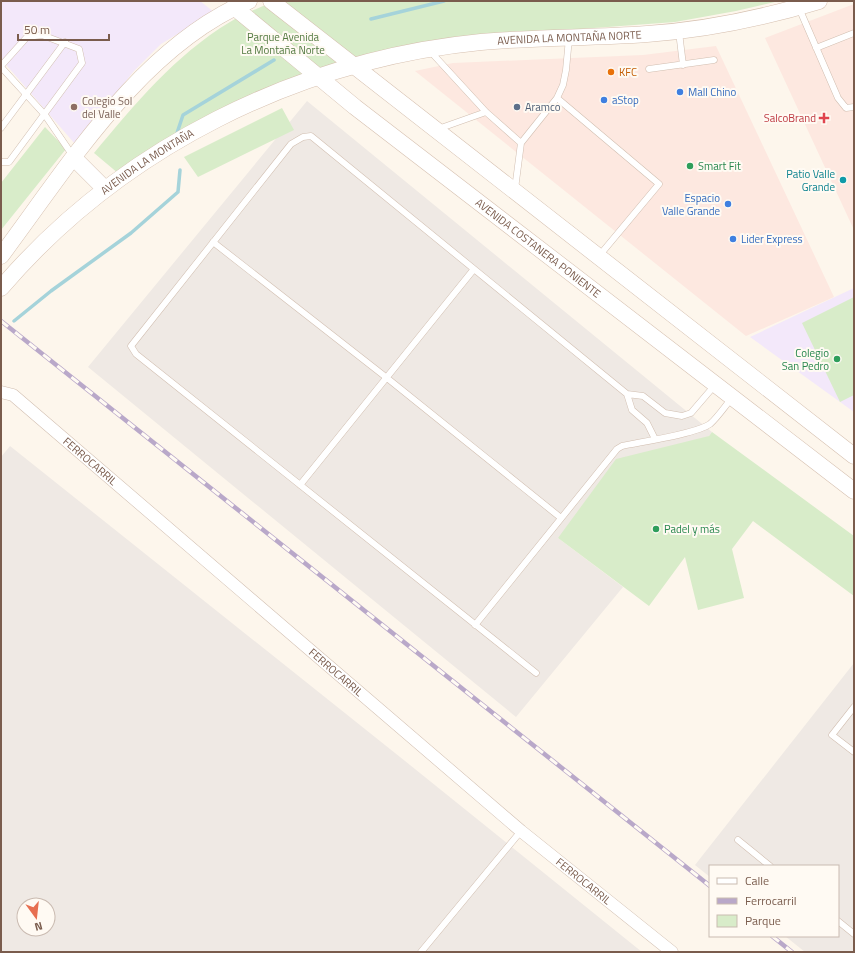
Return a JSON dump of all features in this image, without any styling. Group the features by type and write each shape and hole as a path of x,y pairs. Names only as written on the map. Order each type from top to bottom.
{"street":[{"path":"1,256 115,106 148,70 169,51 230,4 249,1"},
{"path":"271,1 854,456"},
{"name":"AVENIDA LA MONTAÑA NORTE","path":"320,77 353,66 427,49 482,42 648,34 679,31 740,21 819,1"},
{"name":"AVENIDA COSTANERA PONIENTE","path":"230,4 355,107 854,491"},
{"name":"AVENIDA LA MONTAÑA","path":"1,288 43,244 105,189 159,151 206,125 259,100 320,77"},
{"path":"74,158 105,189"},
{"name":"FERROCARRIL","path":"1,392 13,395 521,831 672,952"}],"lane":[{"path":"798,7 838,98 846,108 854,107"},
{"path":"679,31 683,65"},
{"path":"816,48 854,33"},
{"path":"1,162 9,162 45,115 82,63 79,49 65,42 42,35 26,37 1,66 45,115 74,158"},
{"path":"514,191 521,143 558,98 566,70 569,37"},
{"path":"1,128 65,42"},
{"path":"427,49 486,112 521,143"},
{"path":"649,68 714,60"},
{"path":"558,98 659,184 599,257"},
{"path":"436,130 486,112"},
{"path":"536,673 136,354 131,348 132,343 291,144 303,137 311,136 627,394 642,396 665,413 682,416 691,413 715,384"},
{"path":"213,242 387,378 561,518"},
{"path":"300,485 474,269"},
{"path":"627,394 632,410 647,423 655,439"},
{"path":"476,625 618,449 622,446 698,429 709,424 732,398"},
{"path":"854,707 832,735 854,752"},
{"path":"421,952 521,831"},
{"path":"738,840 769,865"},
{"path":"839,922 854,934"}],"shaded area":[{"name":"Colegio Sol del Valle","path":"1,1 200,1 214,12 161,44 134,71 75,144 1,59"},
{"path":"854,4 854,230 765,38"},
{"path":"716,46 834,297 746,336 415,71 453,63 643,55"},
{"path":"307,101 712,432 709,436 558,538 623,587 516,717 88,367"},
{"path":"854,288 854,412 750,337"},
{"path":"10,446 642,952 1,952 1,457"},
{"path":"854,663 854,952 805,952 786,937 839,937 839,865 709,865 709,876 695,865"}],"green space":[{"name":"Parque Avenida La Montaña Norte","path":"274,1 779,1 736,11 675,22 540,32 286,87 119,174 94,153 125,116 157,82 191,50 210,35 235,19"},
{"path":"282,108 294,130 198,177 184,157"},
{"path":"45,127 66,149 1,230 1,183"},
{"name":"Colegio San Pedro","path":"854,297 854,395 840,402 802,323"},
{"name":"Padel y más","path":"712,432 854,536 854,596 753,521 732,549 744,598 698,610 685,557 649,606 558,538 616,459 709,436"}],"waterway":[{"path":"371,19 444,1"},
{"path":"176,136 183,115 274,60"},
{"path":"14,321 51,291 131,233 178,192 180,170"}],"railway":[{"path":"1,321 709,885"},
{"path":"773,937 792,952"}],"place":[{"name":"KFC","path":"611,72"},
{"name":"Mall Chino","path":"680,92"},
{"name":"aStop","path":"604,100"},
{"name":"Colegio Sol del Valle","path":"74,107"},
{"name":"Aramco","path":"517,107"},
{"name":"SalcoBrand","path":"824,118"},
{"name":"Smart Fit","path":"690,166"},
{"name":"Patio Valle Grande","path":"843,180"},
{"name":"Espacio Valle Grande","path":"728,204"},
{"name":"Lider Express","path":"733,239"},
{"name":"Colegio San Pedro","path":"837,359"},
{"name":"Padel y más","path":"656,529"}]}
